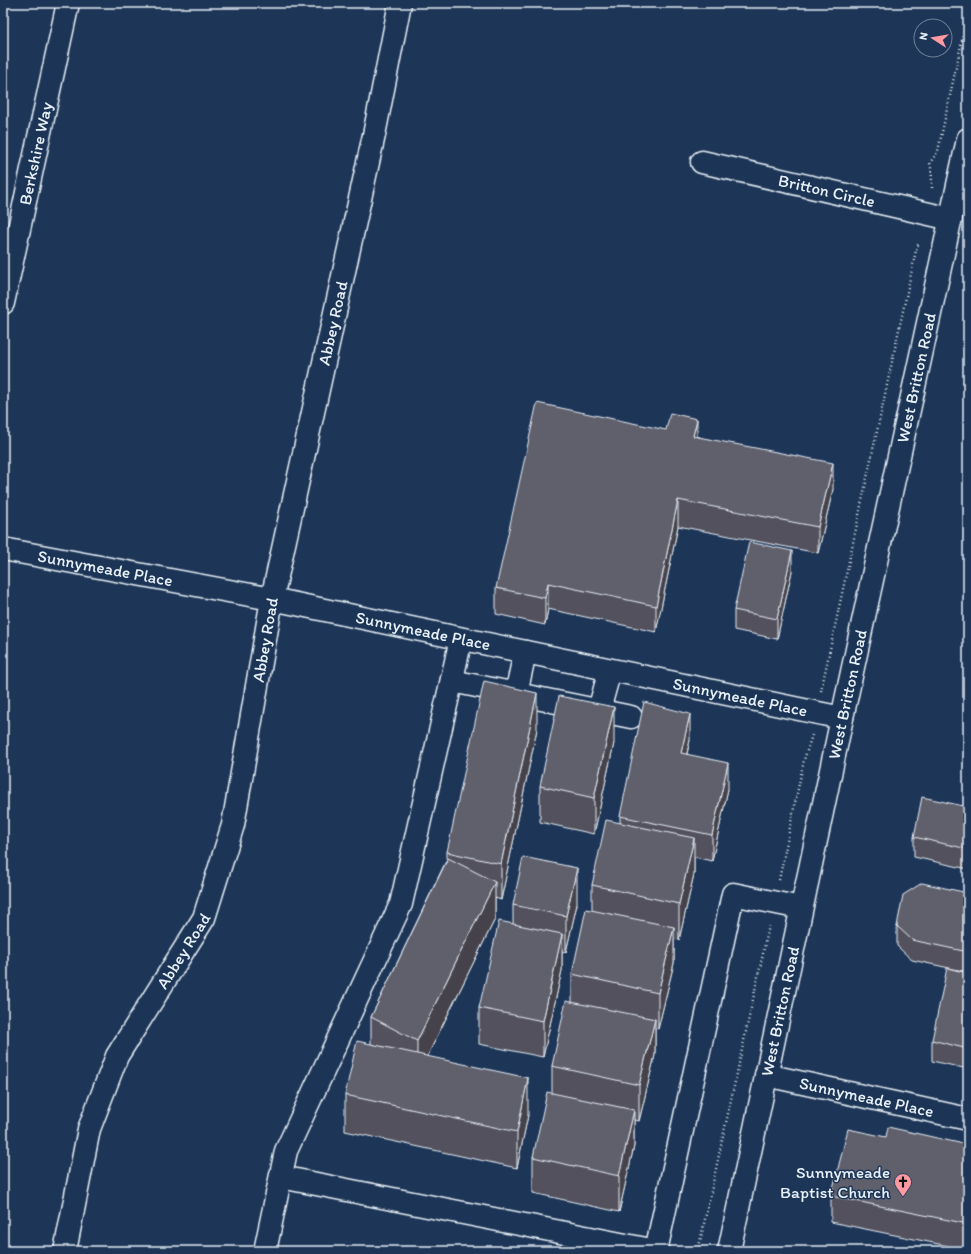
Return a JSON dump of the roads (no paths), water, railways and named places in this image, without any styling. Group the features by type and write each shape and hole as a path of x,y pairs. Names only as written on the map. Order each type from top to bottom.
{"street":[{"name":"Berkshire Way","path":"3,303 68,3"},
{"name":"Abbey Road","path":"65,1251 89,1129 116,1056 204,918 233,825 272,599 374,135 400,3"},
{"name":"West Britton Road","path":"729,1251 842,718 968,139"},
{"name":"Britton Circle","path":"702,162 950,219"},
{"name":"Sunnymeade Place","path":"3,548 272,599 842,718"},
{"path":"265,1251 286,1151 401,904 462,639"},
{"path":"516,694 525,652"},
{"path":"599,710 610,670"},
{"path":"452,681 631,717"},
{"path":"281,1177 656,1251 733,894 802,908"},
{"name":"Sunnymeade Place","path":"766,1075 968,1119"}],"place":[{"name":"Sunnymeade Baptist Church","path":"903,1197"}]}
